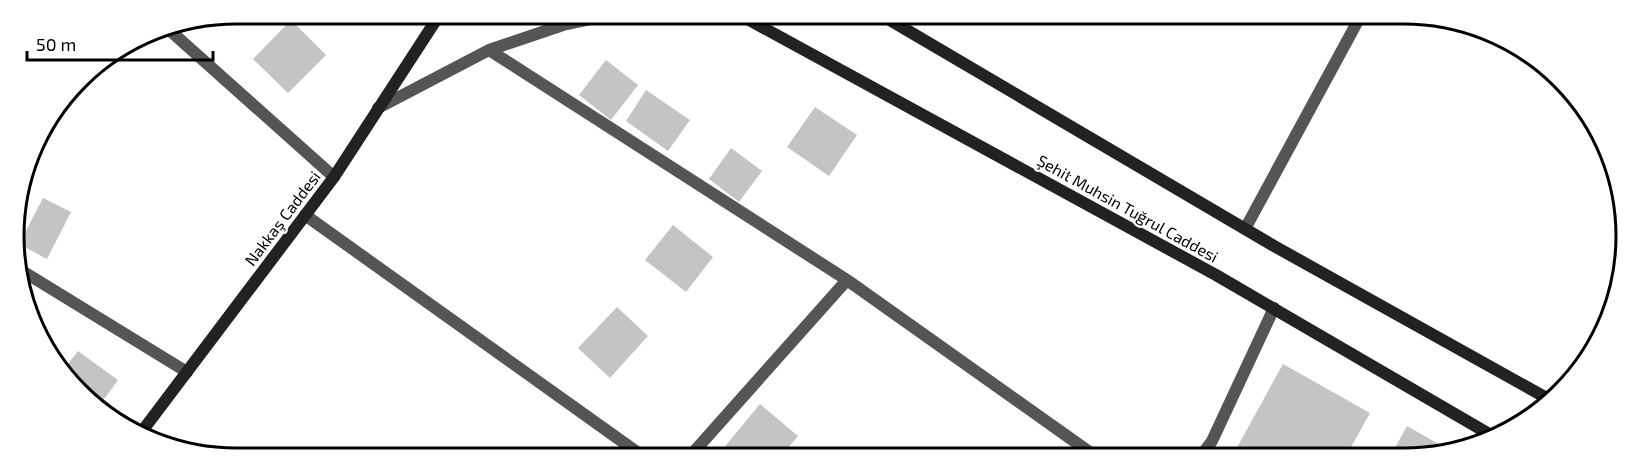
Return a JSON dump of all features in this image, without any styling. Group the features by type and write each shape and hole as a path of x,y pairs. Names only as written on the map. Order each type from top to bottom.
{"main road":[{"name":"Nakkaş Caddesi","path":"145,427 334,177 433,24"},
{"name":"Şehit Muhsin Tuğrul Caddesi","path":"757,24 1206,269 1485,432"},
{"path":"898,24 1245,229 1543,396"}],"street":[{"path":"378,108 489,50 568,24"},
{"path":"1245,229 1356,24"},
{"path":"173,33 334,177"},
{"path":"489,50 847,280 1084,448"},
{"path":"305,215 631,448"},
{"path":"28,274 187,372"},
{"path":"697,448 847,280"},
{"path":"1207,448 1274,308"}],"building":[{"path":"287,24 295,24 326,55 288,93 253,59"},
{"path":"606,60 638,85 611,120 579,95"},
{"path":"646,90 690,120 668,151 626,121"},
{"path":"815,107 857,135 829,176 787,147"},
{"path":"731,148 762,171 739,202 709,179"},
{"path":"43,198 71,212 47,259 24,247 24,234"},
{"path":"673,225 713,257 686,292 645,260"},
{"path":"617,307 648,336 610,378 578,348"},
{"path":"78,351 118,380 103,401 86,386 68,364"},
{"path":"1283,364 1370,413 1350,448 1237,448"},
{"path":"760,404 798,436 788,448 724,448"},
{"path":"1407,426 1440,445 1418,448 1395,448"}]}
